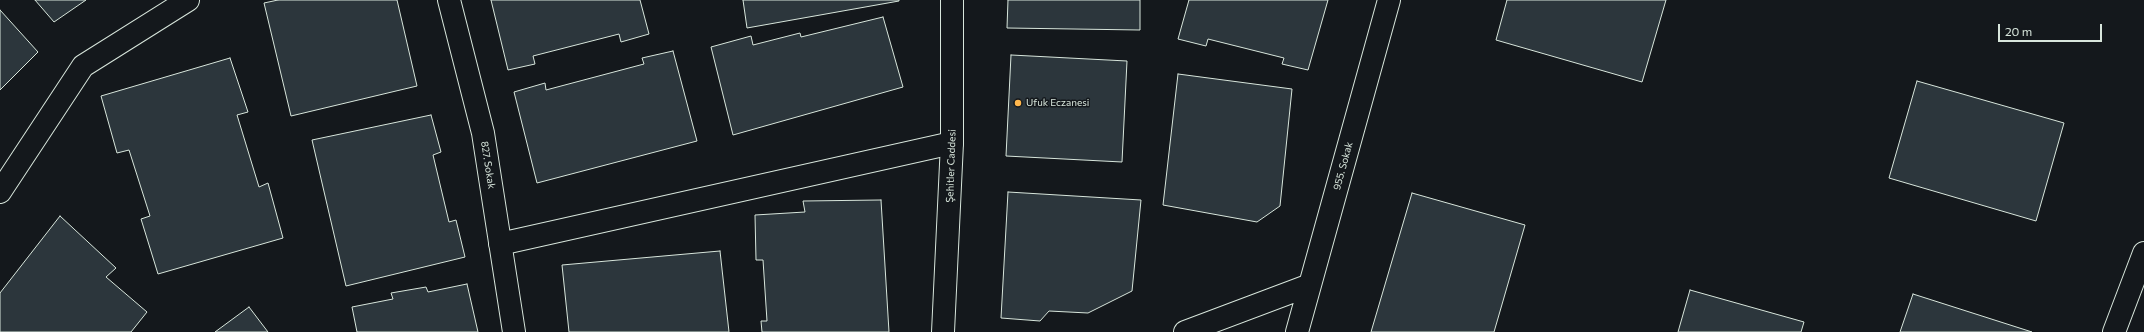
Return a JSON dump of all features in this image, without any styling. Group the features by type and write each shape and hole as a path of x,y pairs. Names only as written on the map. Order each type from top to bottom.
{"street":[{"path":"0,192 83,66 188,0"},
{"name":"827. Sokak","path":"449,0 483,133 514,332"},
{"name":"Şehitler Caddesi","path":"943,332 952,143 952,0"},
{"name":"955. Sokak","path":"1297,332 1389,0"},
{"path":"500,244 952,143"},
{"path":"2114,332 2144,253"},
{"path":"1185,332 1310,285"}],"building":[{"path":"35,0 86,0 54,22"},
{"path":"278,0 397,0 417,86 291,116 264,3"},
{"path":"491,0 640,0 649,34 621,42 619,34 533,56 535,64 508,70"},
{"path":"743,0 899,0 899,1 747,28"},
{"path":"1008,0 1140,0 1140,30 1007,28"},
{"path":"1189,0 1328,0 1308,70 1282,64 1284,58 1208,39 1206,46 1178,39"},
{"path":"1507,0 1666,0 1642,82 1496,40"},
{"path":"0,10 38,52 0,90"},
{"path":"883,17 903,87 733,135 711,47 751,36 753,45 800,33 801,37"},
{"path":"673,51 697,141 537,183 514,92 545,83 546,90 644,64 642,58"},
{"path":"1011,55 1127,61 1122,162 1006,156"},
{"path":"230,58 248,112 237,115 259,187 268,183 283,238 158,274 141,219 150,216 129,150 117,153 101,96"},
{"path":"1178,74 1292,89 1280,206 1257,222 1163,205"},
{"path":"1917,81 2064,123 2036,221 1889,178"},
{"path":"431,115 441,152 433,155 449,222 456,220 465,257 346,286 312,140"},
{"path":"1008,192 1141,200 1132,291 1088,313 1049,311 1040,321 1001,318"},
{"path":"1412,193 1525,225 1494,332 1371,332"},
{"path":"881,200 889,332 762,332 761,321 767,321 763,260 756,260 755,215 805,212 803,201"},
{"path":"60,216 116,268 106,277 147,312 131,332 0,332 0,293"},
{"path":"720,251 729,332 569,332 562,265"},
{"path":"467,284 478,332 357,332 352,307 393,299 391,293 426,287 428,292"},
{"path":"1690,290 1804,322 1801,332 1678,332"},
{"path":"1913,294 2032,332 1900,332"},
{"path":"249,307 268,332 215,332"}],"place":[{"name":"Ufuk Eczanesi","path":"1018,103"}]}
